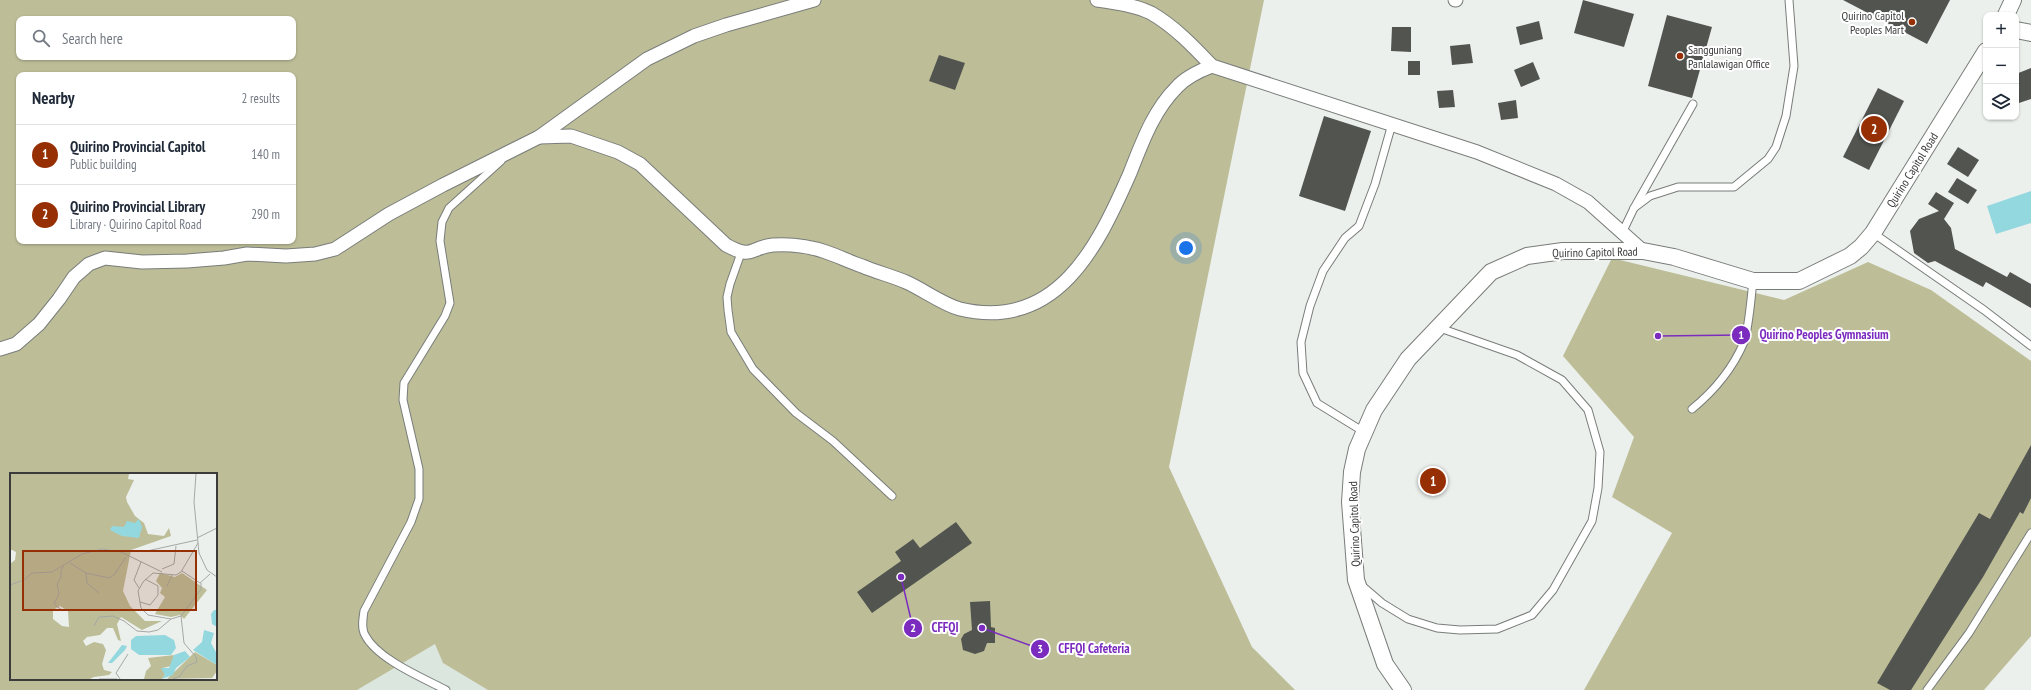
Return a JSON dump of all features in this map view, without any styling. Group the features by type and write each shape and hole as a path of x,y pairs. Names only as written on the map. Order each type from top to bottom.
{"street":[{"path":"0,349 16,344 39,324 74,277 89,264 105,258 142,262 187,261 224,258 247,254 286,256 315,254 335,249 389,214 540,137 646,59 694,36 726,25 814,0"},
{"path":"1097,0 1131,6 1151,13 1167,24 1194,47 1212,66 1477,152 1556,184 1588,202 1643,252"},
{"path":"2007,12 2013,0"},
{"path":"2019,30 2031,32"},
{"name":"Quirino Capitol Road","path":"1403,690 1385,664 1356,580 1350,502 1357,449 1374,410 1408,359 1437,327 1492,272 1527,256 1563,251 1643,252 1674,257 1753,281 1799,281 1850,256 1862,247 1873,233 1983,56"},
{"path":"540,137 571,136 618,152 640,164 726,245 741,253 752,253 771,246 795,244 826,252 906,282 959,309 979,312 1004,311 1026,307 1051,295 1070,277 1101,235 1153,118 1177,86 1194,74 1212,66"}],"lane":[{"path":"1634,208 1650,196 1678,187 1734,187 1768,159 1776,147 1786,116 1794,66 1789,0"},
{"path":"1622,233 1634,208 1693,104"},
{"path":"1364,432 1317,403 1303,373 1300,342 1310,306 1323,271 1345,238 1359,226 1375,184 1392,124"},
{"path":"446,690 398,666 377,649 364,634 362,621 364,611 411,522 419,499 419,469 403,400 404,383 445,316 450,304 440,241 442,222 449,208 513,150"},
{"path":"1873,233 1984,310 2031,346"},
{"path":"741,253 727,297 728,310 731,332 753,369 796,412 833,441 892,496"},
{"path":"1692,409 1704,400 1725,375 1744,341 1753,281"},
{"path":"1356,580 1382,603 1408,619 1437,628 1460,630 1497,629 1532,615 1553,590 1592,521 1598,488 1600,452 1588,410 1562,380 1524,359 1437,327"},
{"path":"1927,690 1969,633 2031,533"}],"shaded area":[{"path":"436,643 443,663 488,690 357,690"}],"green space":[{"path":"0,0 1264,0 1169,467 1252,647 1295,690 488,690 443,663 435,644 357,690 0,690"},
{"path":"1612,258 1784,300 1868,262 1931,290 2031,361 2031,636 1984,690 1584,690 1672,533 1612,497 1634,437 1563,356"}],"water":[{"path":"2031,191 2031,223 1996,234 1987,206"}],"building":[{"path":"1583,0 1634,14 1624,47 1574,33"},
{"name":"Quirino Capitol Peoples Mart","path":"1843,0 1950,0 1927,44"},
{"name":"Sangguniang Panlalawigan Office","path":"1667,15 1712,27 1692,98 1648,86"},
{"path":"1539,21 1543,39 1520,45 1516,27"},
{"path":"1392,27 1411,27 1411,52 1391,51"},
{"path":"1470,44 1473,63 1452,65 1450,46"},
{"path":"939,55 965,63 955,90 929,81"},
{"path":"1408,61 1420,61 1420,75 1408,75"},
{"path":"1533,62 1540,79 1521,87 1514,70"},
{"path":"2031,68 2031,99 2019,103 2019,84 2019,73"},
{"path":"1878,88 1904,101 1869,170 1843,157"},
{"path":"1453,90 1455,107 1439,108 1437,91"},
{"path":"1516,100 1518,118 1501,120 1498,103"},
{"path":"1324,116 1371,131 1345,211 1299,196"},
{"path":"1958,147 1979,160 1968,177 1947,164"},
{"path":"1957,178 1977,190 1968,204 1948,192"},
{"path":"1936,192 1954,203 1944,219 1951,228 1955,249 2007,277 2010,272 2031,284 2031,308 1986,282 1983,287 1935,261 1928,263 1914,253 1910,231 1919,219 1939,211 1928,204"},
{"path":"2031,445 2031,498 2023,514 2020,512 1983,577 1911,690 1890,690 1877,683 1979,513 1990,519"},
{"path":"956,522 972,543 872,613 857,592 901,561 895,552 913,539 920,548"},
{"path":"990,601 991,627 995,628 995,643 987,643 984,651 975,654 963,650 961,639 964,634 972,630 970,602"}],"place":[{"name":"Quirino Capitol Peoples Mart","path":"1912,22"},
{"name":"Sangguniang Panlalawigan Office","path":"1680,56"},
{"name":"Quirino Provincial Library","path":"1874,129"},
{"name":"Quirino Peoples Gymnasium","path":"1658,336"},
{"name":"Quirino Provincial Capitol","path":"1433,481"},
{"name":"CFFQI","path":"901,577"},
{"name":"CFFQI Cafeteria","path":"982,628"}]}
